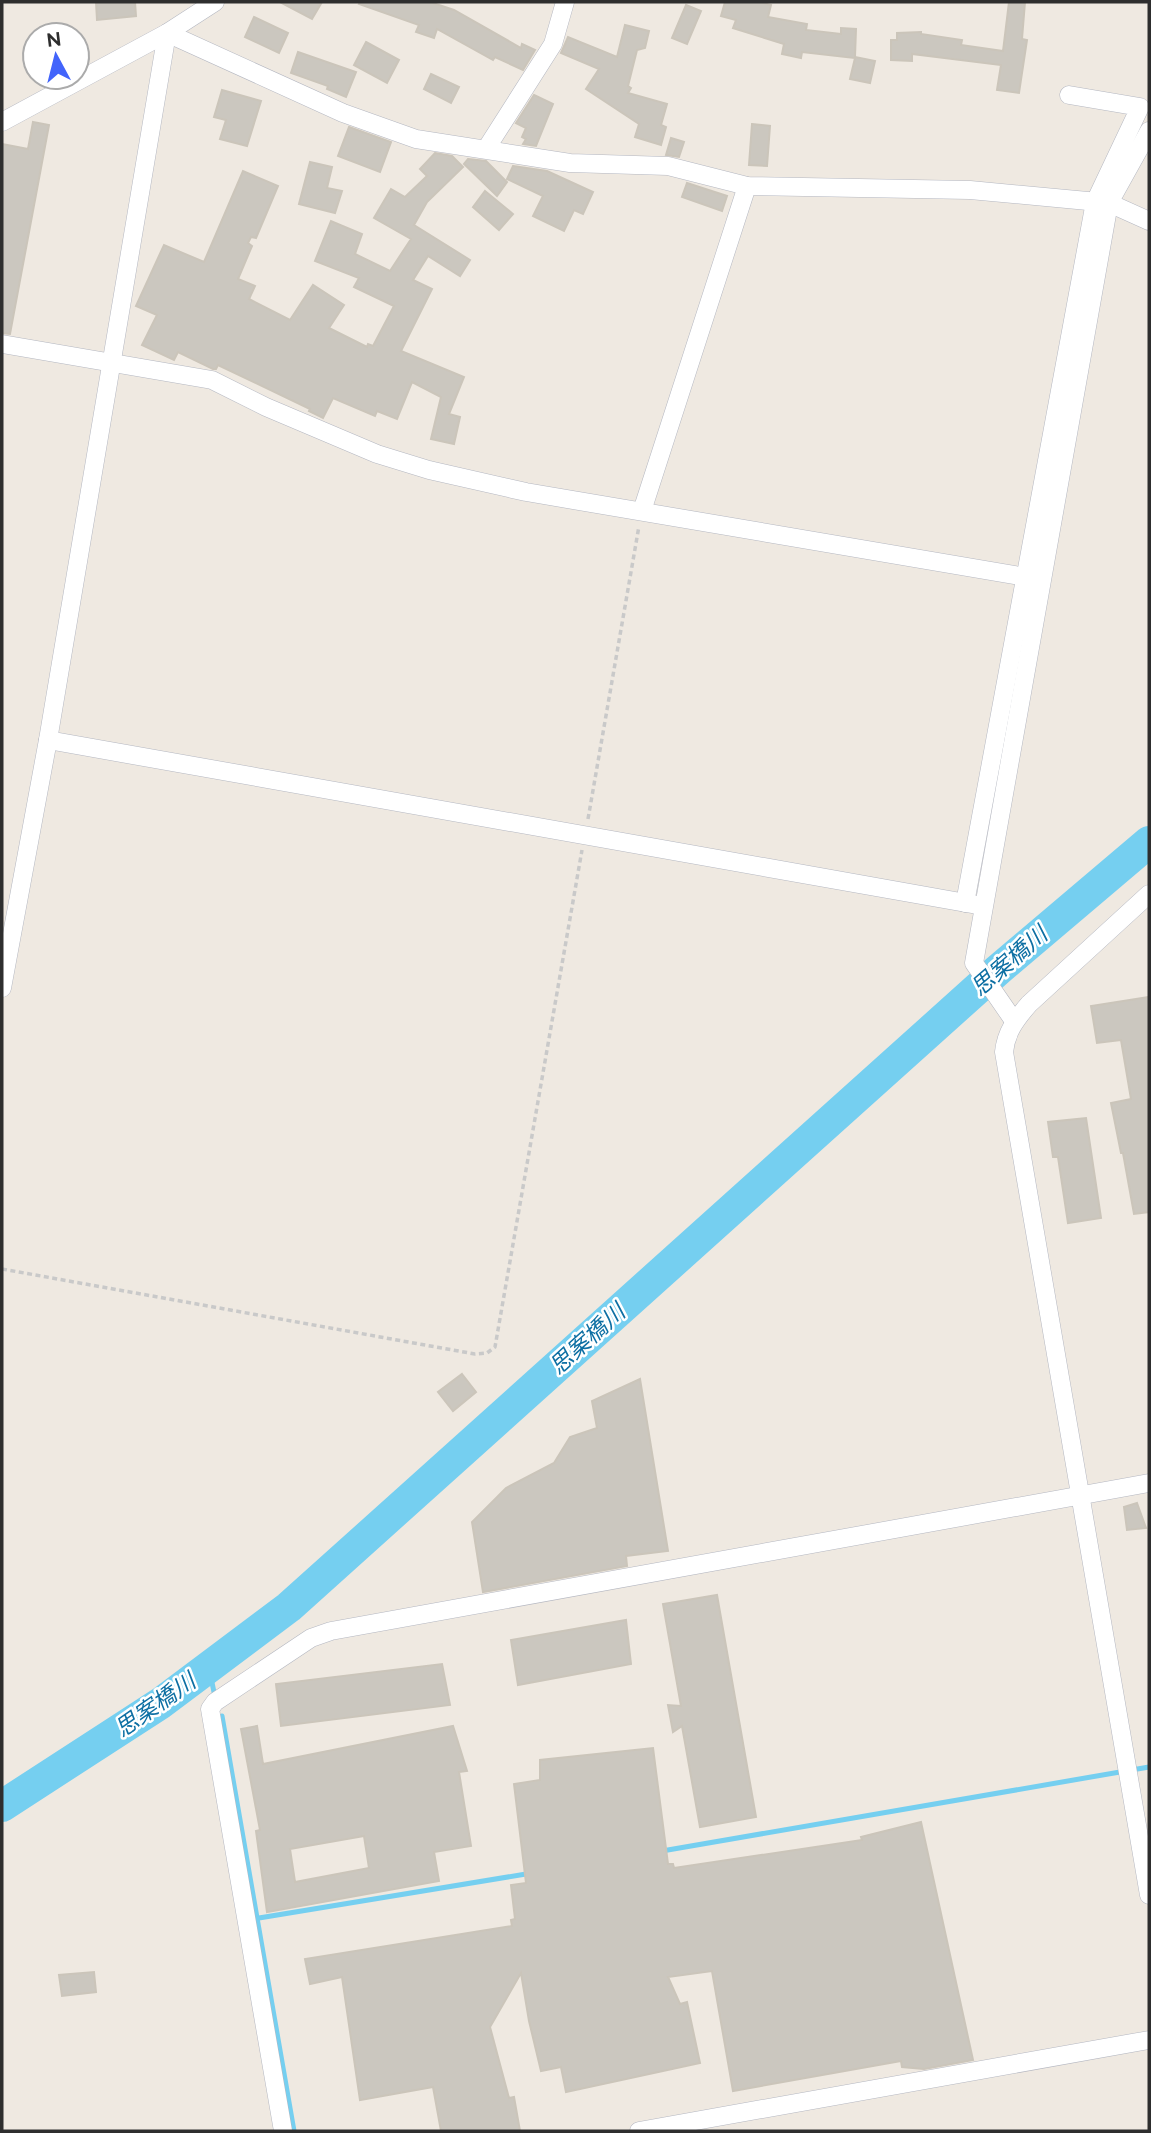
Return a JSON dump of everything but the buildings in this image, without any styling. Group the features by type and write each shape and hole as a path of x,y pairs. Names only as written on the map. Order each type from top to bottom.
{"street":[{"path":"2,122 167,33 215,2"},
{"path":"486,149 552,44 565,2"},
{"path":"167,33 344,113 416,139 570,163 668,166 747,186 970,190 1102,203 1149,221"},
{"path":"2,988 113,364 167,33"},
{"path":"1069,95 1140,107 1102,203 1026,577 974,905 974,963 1010,1016 1004,1052 1007,1075 1149,1895"},
{"path":"974,905 1102,203 1149,131"},
{"path":"642,510 747,186"},
{"path":"2,344 212,380 314,429 377,454 429,470 526,492 1026,577"},
{"path":"48,740 974,905"},
{"path":"1010,1016 1029,1004 1149,894"},
{"path":"283,2131 210,1709 215,1702 311,1638 331,1631 1149,1483"},
{"path":"639,2131 1149,2040"}],"path":[{"path":"2,1269 462,1351 487,1353 495,1347 642,510"}],"waterway":[{"name":"思案橋川","path":"2,1806 161,1703 289,1607 998,970 1149,842"},
{"path":"209,1668 215,1697"},
{"path":"222,1716 294,2131"},
{"path":"662,1851 1149,1767"},
{"path":"259,1918 532,1873"}]}
